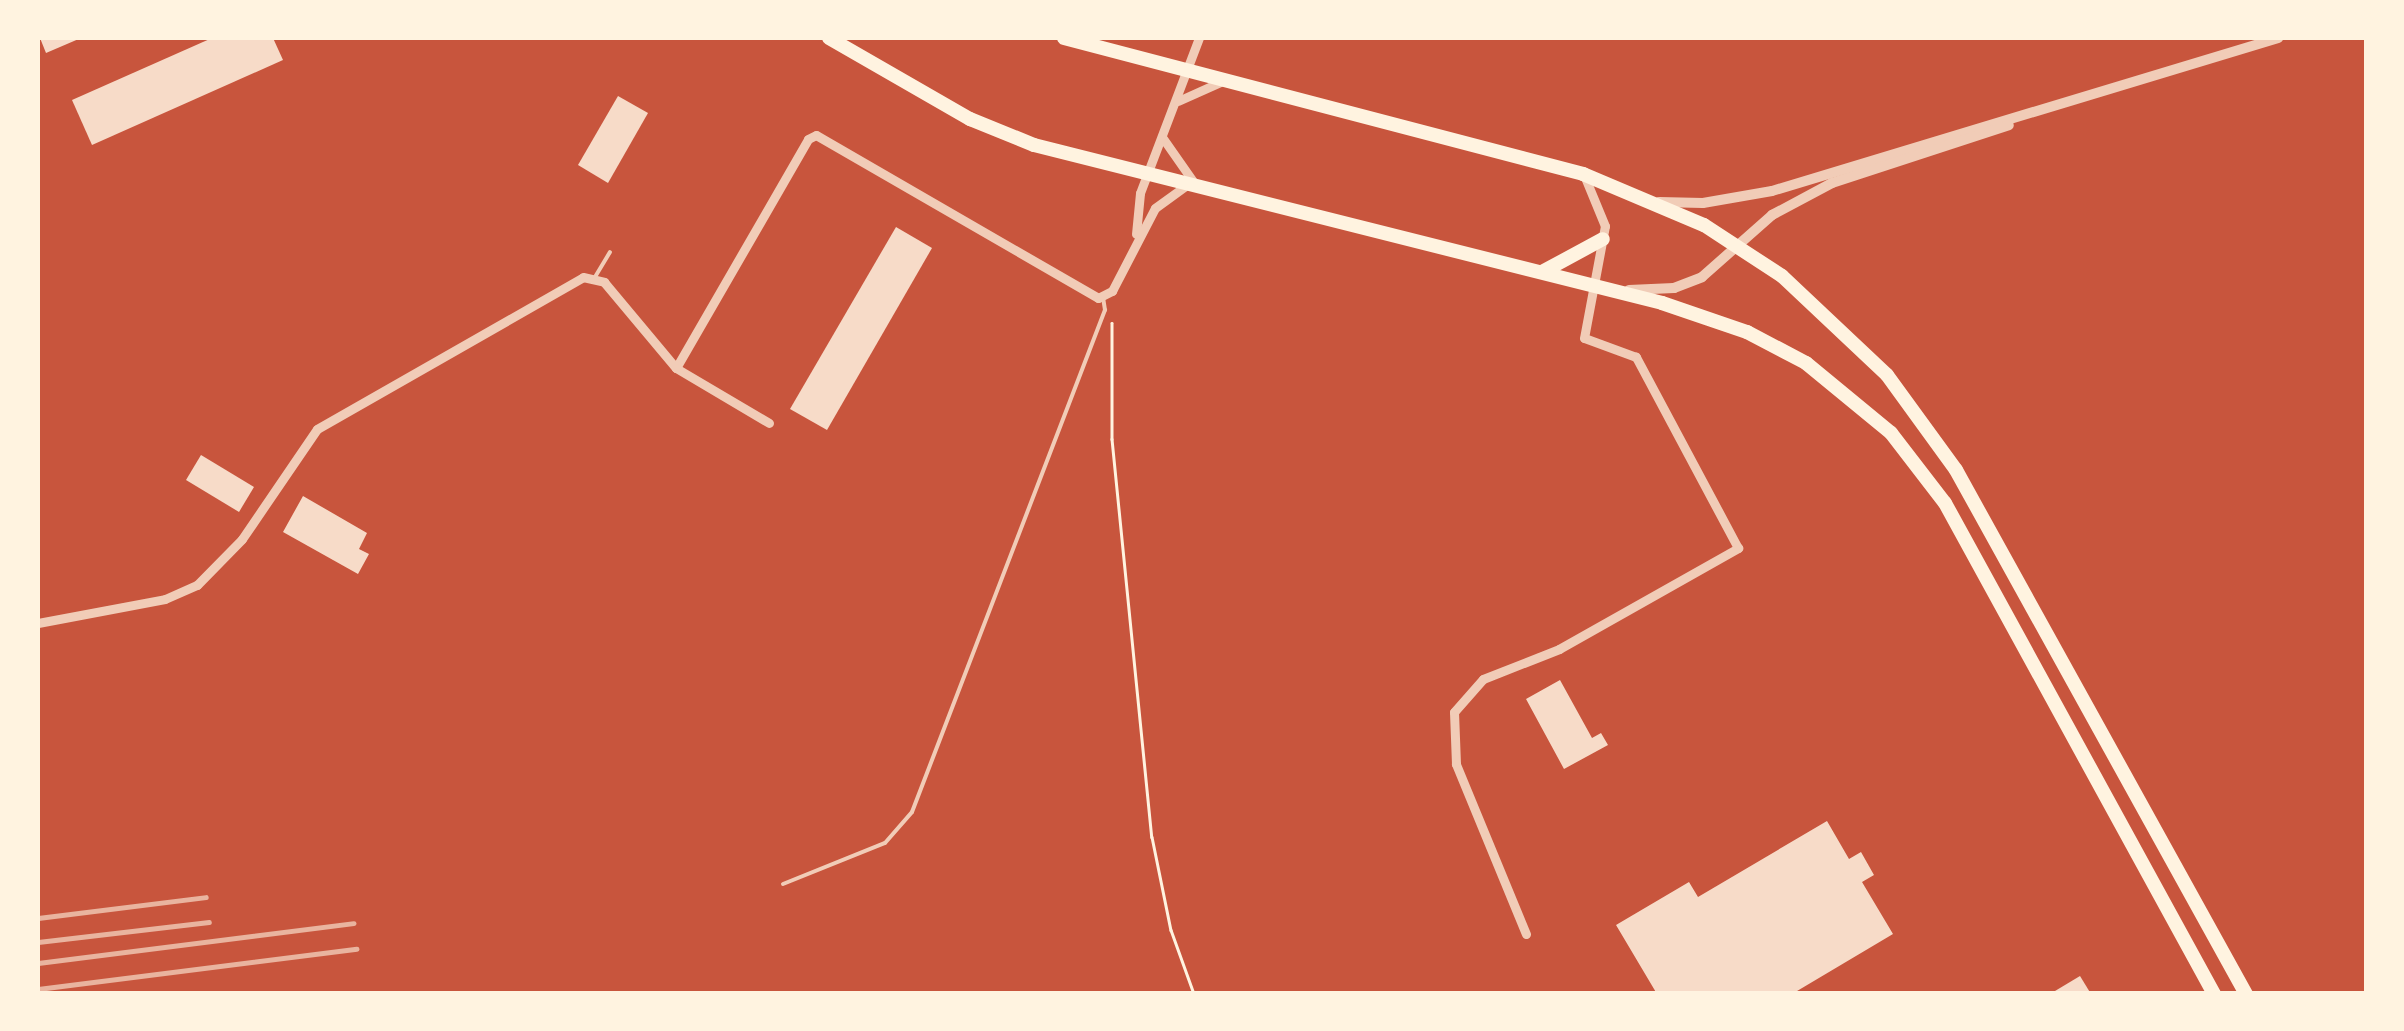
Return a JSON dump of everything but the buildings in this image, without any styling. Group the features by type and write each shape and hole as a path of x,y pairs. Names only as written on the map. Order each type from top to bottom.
{"main road":[{"path":"829,38 984,125 1147,175 1594,286 1720,322 1792,354 1869,411 1912,457 1970,545 2214,994"},
{"path":"1064,38 1230,78 1583,174 1654,202 1738,246 1847,332 1931,433 2246,994"},
{"path":"1541,273 1603,239"}],"street":[{"path":"1136,236 1147,175 1178,102 1199,38"},
{"path":"1594,286 1674,288 1702,277 1786,205 1832,183 2278,38"},
{"path":"1178,102 1230,78"},
{"path":"1654,202 1755,195 1965,130 2033,116"},
{"path":"676,368 808,139 816,136 1103,298 1136,236 1161,202 1192,186 1162,138"},
{"path":"1526,934 1456,764 1454,712 1483,679 1559,649 1738,548 1636,357 1584,338 1603,239 1602,207 1583,174"},
{"path":"38,624 165,599 196,585 242,539 317,429 570,281 595,277 676,368 768,423"}],"lane":[{"path":"595,277 610,252"},
{"path":"784,884 886,843 912,812 1105,310 1103,298"}],"path":[{"path":"1105,310 1112,322 1112,438 1152,837 1171,930 1194,994"}],"railway":[{"path":"38,918 206,897"},
{"path":"38,942 209,922"},
{"path":"38,963 353,923"},
{"path":"38,989 356,949"}]}
